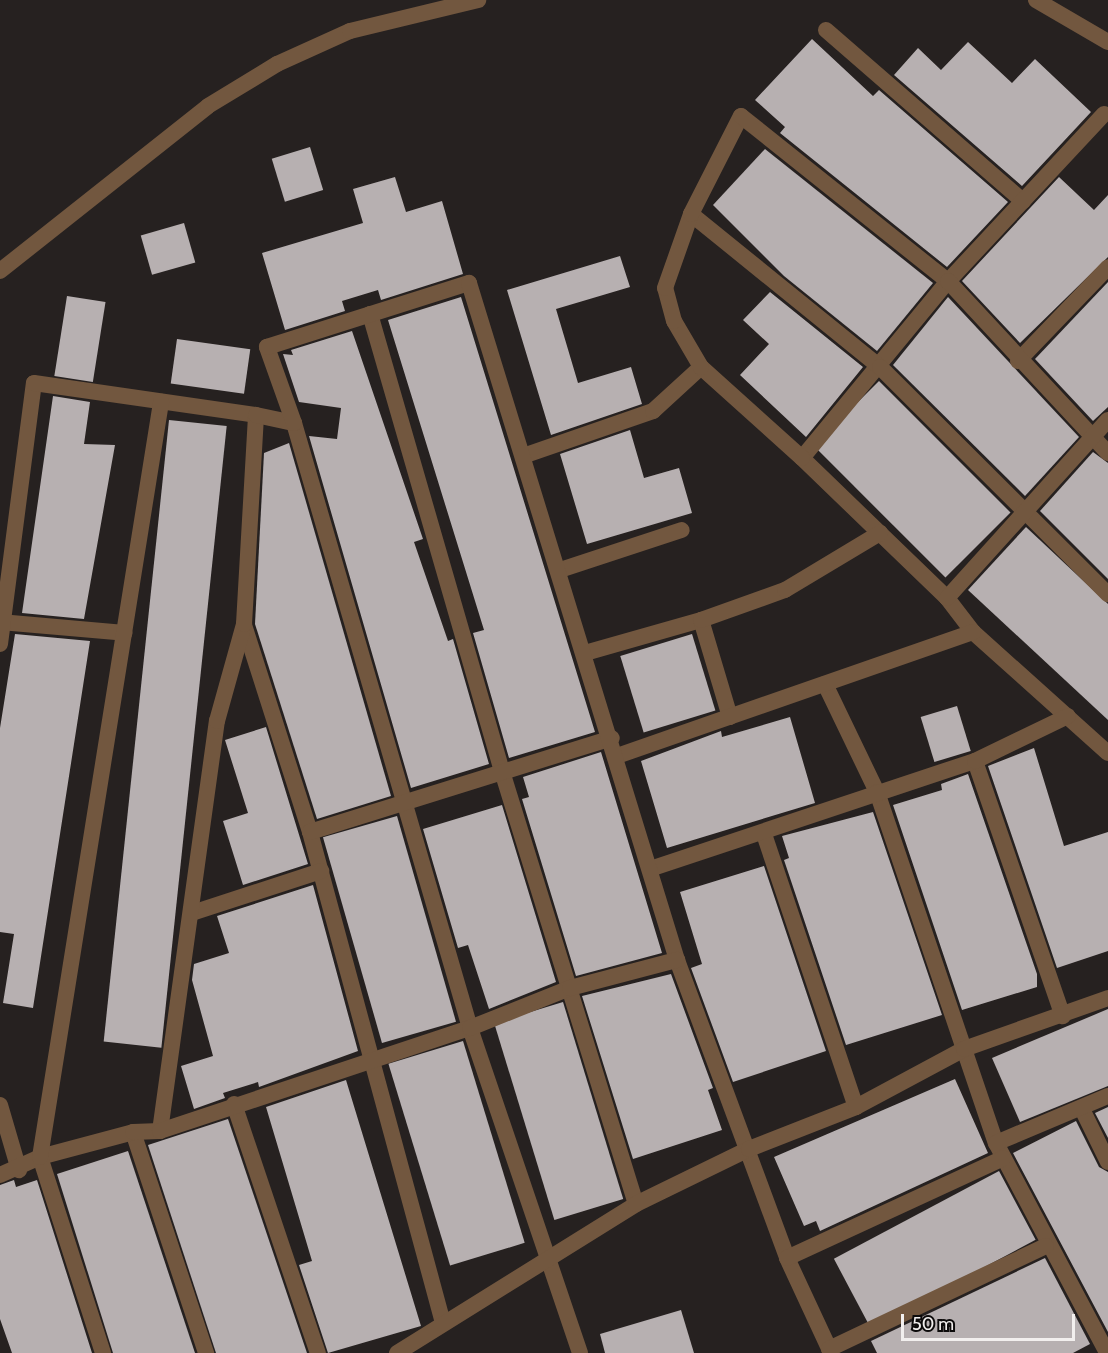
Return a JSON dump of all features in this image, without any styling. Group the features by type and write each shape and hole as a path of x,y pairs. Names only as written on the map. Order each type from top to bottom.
{"street":[{"path":"0,271 208,106 277,64 350,31 478,0"},
{"path":"1036,0 1108,42"},
{"path":"826,30 1023,201"},
{"path":"802,458 880,367 948,281 1104,114"},
{"path":"1108,453 1018,361 948,281 741,116 691,214 665,288 674,321 701,367 802,458 947,598 973,632 1108,753"},
{"path":"691,214 880,367 1022,511 1108,594"},
{"path":"1018,361 1108,267"},
{"path":"580,1353 470,1028 294,423 267,347 469,283 653,868 677,960 749,1149 787,1258 830,1351 1046,1246"},
{"path":"370,314 501,768 636,1204"},
{"path":"524,456 653,411 701,367"},
{"path":"0,644 34,383 256,415 294,423"},
{"path":"103,1353 40,1157 161,402"},
{"path":"160,1131 217,721 244,624 256,415"},
{"path":"947,598 1022,511 1108,420"},
{"path":"560,570 682,530"},
{"path":"585,653 701,620 785,590 880,533"},
{"path":"701,620 730,717"},
{"path":"2,622 125,633"},
{"path":"244,624 310,832 374,1057 444,1323"},
{"path":"617,756 973,632"},
{"path":"825,684 877,792 1000,1151 1046,1246 1107,1353"},
{"path":"653,868 764,834 877,792 975,761 1068,716"},
{"path":"310,832 501,768 612,738"},
{"path":"975,761 1063,1016"},
{"path":"764,834 856,1107"},
{"path":"192,913 321,871"},
{"path":"0,1175 19,1170 40,1157 133,1132 160,1131 374,1057 470,1028 570,988 677,960"},
{"path":"398,1353 546,1257 636,1204 749,1149 856,1107 964,1049 1063,1016 1108,998"},
{"path":"787,1258 1108,1096"},
{"path":"234,1104 318,1353"},
{"path":"0,1105 19,1170"},
{"path":"1082,1109 1108,1162"},
{"path":"133,1132 206,1353"}],"building":[{"path":"812,39 873,96 879,90 1008,202 947,267 780,133 785,127 755,100"},
{"path":"968,42 1012,83 1035,59 1091,112 1022,186 894,75 918,48 941,70"},
{"path":"310,147 323,190 285,202 272,159"},
{"path":"765,149 933,283 877,351 784,276 713,205"},
{"path":"395,177 406,212 442,201 463,274 381,300 378,290 342,301 345,311 285,330 262,253 363,223 353,189"},
{"path":"1059,177 1094,210 1108,195 1108,257 1020,343 962,281"},
{"path":"184,223 195,262 152,275 141,235"},
{"path":"620,256 630,287 556,309 578,383 631,367 642,404 551,435 507,290"},
{"path":"1108,282 1108,407 1093,421 1035,359"},
{"path":"770,292 863,367 806,437 740,375 769,344 743,320"},
{"path":"67,296 106,302 93,382 54,376"},
{"path":"461,297 595,732 509,758 473,633 484,630 388,320"},
{"path":"948,297 1079,437 1025,496 893,365"},
{"path":"352,331 423,539 414,542 448,641 453,639 489,764 411,788 309,436 337,439 341,408 299,402 283,354 293,355 291,350"},
{"path":"177,339 250,349 244,394 171,384"},
{"path":"879,381 1011,513 945,578 814,446"},
{"path":"53,396 90,402 84,444 115,445 84,619 22,613"},
{"path":"169,420 227,426 161,1048 104,1042"},
{"path":"630,430 644,478 679,468 692,513 587,544 560,454"},
{"path":"289,443 391,796 317,819 255,624 264,453"},
{"path":"1093,452 1108,463 1108,579 1040,511"},
{"path":"1026,527 1108,604 1108,720 968,590"},
{"path":"15,634 90,641 33,1008 3,1003 14,934 0,932 0,728"},
{"path":"692,634 715,711 644,732 620,656"},
{"path":"957,706 971,751 934,762 921,717"},
{"path":"790,717 815,803 667,848 641,761 721,731 722,737"},
{"path":"266,727 308,864 243,885 223,821 248,813 225,740"},
{"path":"1034,748 1064,846 1108,832 1108,951 1057,968 988,766"},
{"path":"601,752 662,953 576,976 522,799 529,797 523,777"},
{"path":"968,774 1037,974 1037,987 962,1010 893,805 942,790 941,784"},
{"path":"502,805 556,982 489,1009 468,945 458,948 423,829"},
{"path":"873,812 942,1015 846,1045 784,860 789,858 782,836"},
{"path":"397,816 456,1022 382,1043 323,837"},
{"path":"764,866 826,1051 733,1082 691,968 702,964 680,892"},
{"path":"313,885 358,1051 259,1087 258,1082 223,1093 225,1098 194,1109 181,1066 213,1056 192,980 194,964 229,953 217,916"},
{"path":"671,974 713,1088 708,1090 722,1130 633,1159 582,996"},
{"path":"563,1002 623,1199 554,1220 494,1023"},
{"path":"1108,1009 1108,1086 1020,1122 992,1058"},
{"path":"463,1041 525,1243 450,1266 388,1064"},
{"path":"955,1079 988,1153 820,1231 816,1221 804,1226 774,1157"},
{"path":"346,1080 421,1326 328,1353 299,1265 312,1261 266,1107"},
{"path":"1108,1107 1108,1138 1095,1113"},
{"path":"228,1119 307,1353 216,1353 148,1145"},
{"path":"1076,1121 1099,1167 1108,1172 1108,1332 1013,1153"},
{"path":"128,1151 195,1353 113,1353 57,1174"},
{"path":"999,1171 1036,1240 871,1328 834,1259"},
{"path":"14,1180 16,1187 37,1180 92,1353 12,1353 0,1319 0,1185"},
{"path":"1045,1258 1090,1344 1073,1353 877,1353 871,1341"},
{"path":"681,1310 694,1353 605,1353 600,1334"}]}
